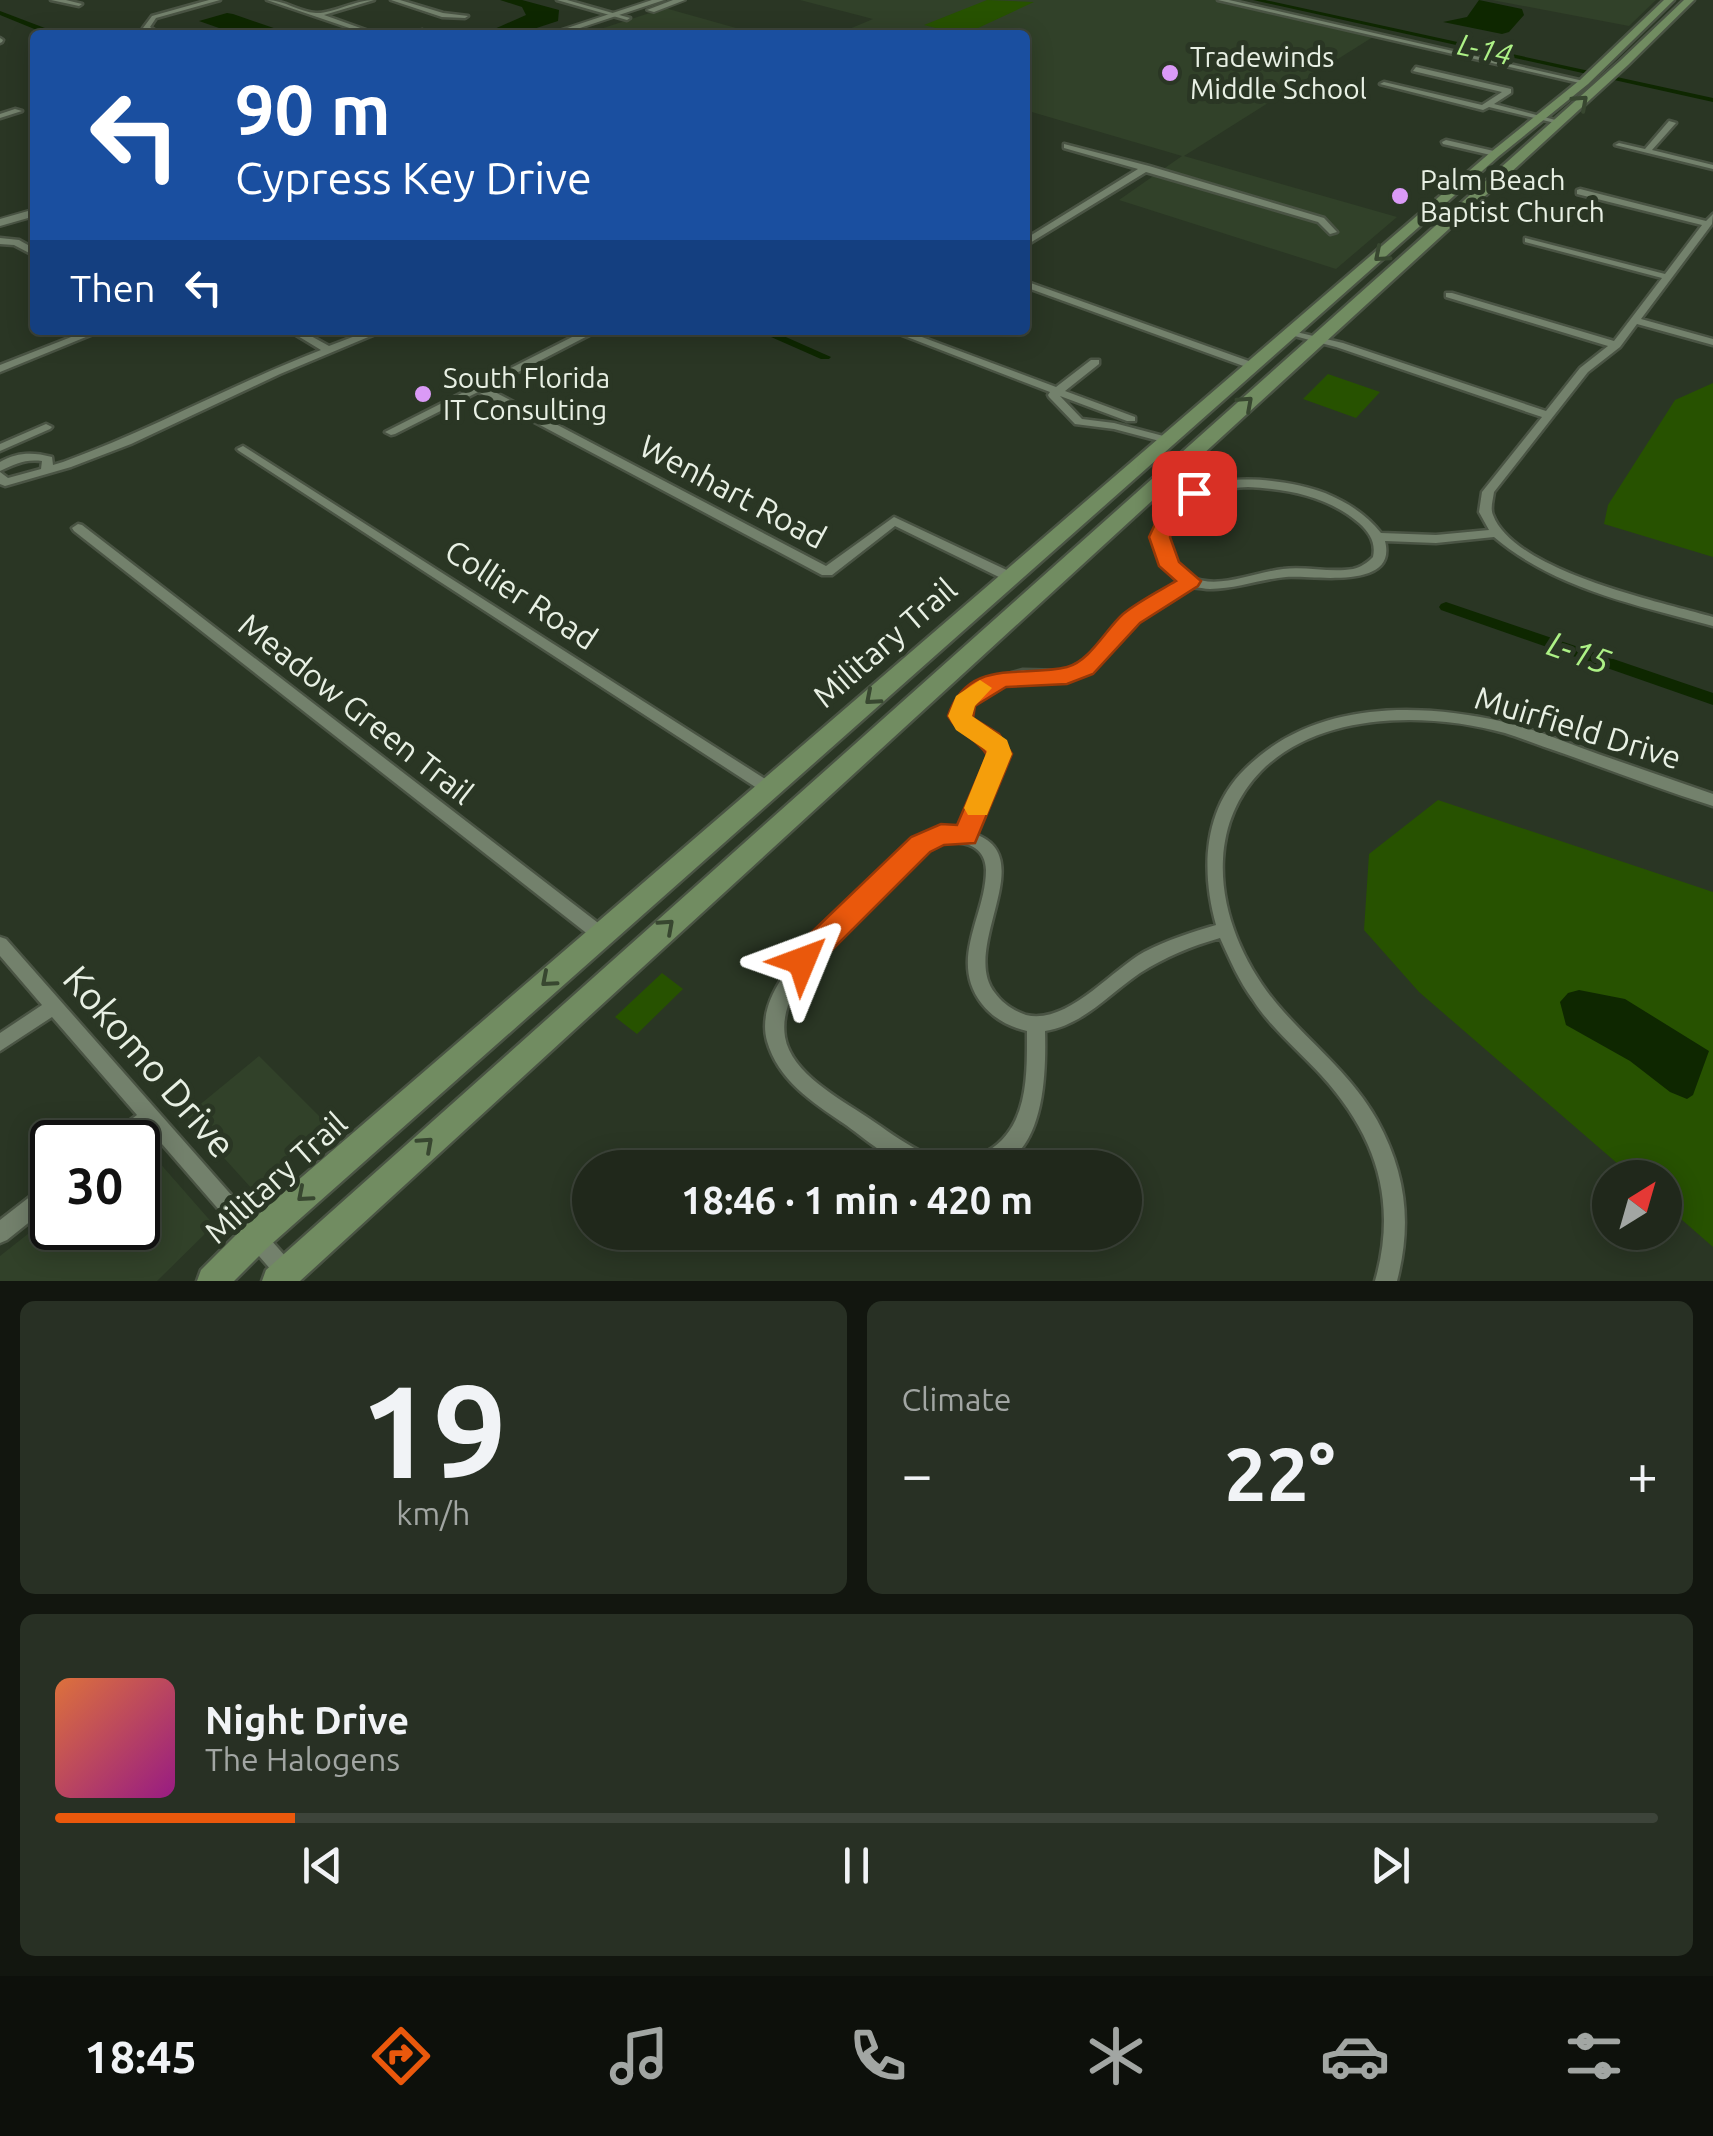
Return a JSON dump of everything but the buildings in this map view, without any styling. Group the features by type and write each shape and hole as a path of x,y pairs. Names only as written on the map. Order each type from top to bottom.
{"main road":[{"path":"1596,74 1668,0"},
{"path":"1658,30 1655,21 1666,10 1668,0"},
{"name":"Military Trail","path":"281,1276 1314,341 1596,74 1619,68 1689,0"},
{"path":"1642,26 1658,30"},
{"name":"Military Trail","path":"212,1281 256,1237 1100,498 1159,437 1292,334 1495,154 1548,120"},
{"path":"1044,584 1036,571 1099,513 1100,498"},
{"path":"919,698 923,676 1012,596 1014,584 1010,578"}],"street":[{"path":"54,0 78,4"},
{"path":"149,30 146,28 154,18 217,0"},
{"path":"270,0 361,30"},
{"path":"317,16 371,0"},
{"path":"394,0 442,15 464,16"},
{"path":"560,0 625,15"},
{"path":"578,0 625,15"},
{"path":"588,30 660,0"},
{"path":"569,30 681,0"},
{"path":"1221,0 1596,74"},
{"path":"1384,84 1483,108 1508,91 1416,69"},
{"path":"1490,105 1548,120"},
{"path":"0,116 18,111"},
{"path":"1646,152 1672,123"},
{"path":"1446,142 1495,154"},
{"path":"1067,146 1320,220 1334,232"},
{"path":"1619,146 1713,168"},
{"path":"1030,240 1146,168"},
{"path":"1580,192 1710,220 1616,345 1584,370 1488,492 1485,512 1495,533 1510,547 1548,570 1713,622"},
{"path":"0,213 30,204"},
{"path":"0,223 30,214"},
{"path":"1528,240 1667,277"},
{"path":"0,241 16,242 30,250"},
{"path":"1030,286 1253,366"},
{"path":"1449,294 1616,345"},
{"path":"1635,320 1713,342"},
{"path":"1292,334 1332,352 1545,419"},
{"path":"0,368 85,335"},
{"path":"302,335 330,351"},
{"path":"0,476 5,482 47,470 150,432 245,386 368,335"},
{"path":"390,432 584,335"},
{"path":"908,335 1060,389 1150,426 1159,437"},
{"path":"1095,362 1053,395 1064,408 1079,422 1159,437"},
{"name":"Wenhart Road","path":"478,388 827,572 894,521 1010,578"},
{"path":"1064,408 1086,400"},
{"path":"0,448 46,427"},
{"name":"Collier Road","path":"243,449 768,788"},
{"path":"0,467 21,456 35,456 48,459 47,470"},
{"path":"1248,483 1302,490 1354,513 1377,536 1380,556 1362,571 1278,573 1221,586 1190,581 1174,572 1160,537 1161,526 1172,507 1208,488 1248,483"},
{"name":"Meadow Green Trail","path":"78,528 600,934"},
{"path":"1377,536 1436,539 1495,533"},
{"path":"966,836 1000,754 991,740 964,724 960,716 965,702 1000,679 1067,676 1085,668 1132,618 1190,581"},
{"name":"Muirfield Drive","path":"1389,1280 1396,1226 1394,1196 1375,1136 1340,1083 1260,996 1225,930 1213,877 1214,849 1226,807 1238,785 1275,750 1334,724 1404,715 1471,720 1541,739 1713,800"},
{"path":"902,1150 802,1086 778,1050 774,1019 787,982 802,961 920,845 941,835 966,836 979,842 992,858 994,868 976,951 981,988 1008,1016 1036,1024 1074,1015 1146,960 1225,930"},
{"name":"Kokomo Drive","path":"0,944 256,1237 281,1276"},
{"path":"0,1043 54,1006"},
{"path":"1007,1150 1026,1125 1035,1083 1036,1024"},
{"path":"146,1120 150,1117"},
{"path":"0,1233 30,1209"}],"shaded area":[{"path":"500,0 522,0 559,10 558,21 530,30 492,30 526,15 522,7"},
{"name":"Tradewinds Middle School","path":"800,0 1216,0 1376,35 1184,156 1397,217 1336,269 1119,200 1182,156 1030,111 1030,30 847,30 873,19"},
{"path":"1479,0 1522,9 1524,15 1509,32 1502,34 1443,22 1467,17"},
{"path":"1492,0 1656,0 1629,26"},
{"path":"665,8 743,30 597,30"},
{"path":"227,13 279,30 225,30 199,21"},
{"path":"1579,990 1625,999 1709,1051 1693,1095 1687,1099 1670,1092 1630,1061 1566,1025 1560,1002 1568,993"},
{"path":"259,1056 328,1125 253,1190 186,1116"},
{"path":"160,1163 214,1225 157,1281 0,1281 0,1256 30,1232 30,1250 160,1250"}],"green space":[{"path":"987,0 1034,2 974,30 944,30 924,25"},
{"path":"1328,374 1380,392 1356,418 1303,399"},
{"path":"1713,383 1713,557 1604,524 1608,505 1675,400"},
{"path":"1438,800 1713,892 1713,1247 1682,1220 1682,1160 1613,1160 1419,992 1364,930 1369,854"},
{"path":"662,973 683,989 637,1034 615,1017"}],"waterway":[{"name":"L-14","path":"1256,0 1713,100"},
{"name":"L-15","path":"0,13 42,30"},
{"name":"L-15","path":"773,335 825,357"},
{"name":"L-15","path":"1446,607 1713,699"}],"slow traffic":[{"path":"977,808 1000,754 998,746 964,724 960,716 960,709 980,688"}],"place":[{"name":"Tradewinds Middle School","path":"1170,73"},
{"name":"Palm Beach Baptist Church","path":"1400,196"},
{"name":"South Florida IT Consulting","path":"423,394"}],"route":[{"path":"802,961 920,845 941,835 966,836 1000,754 991,740 964,724 960,709 965,702 980,688 1000,679 1076,673 1091,663 1132,618 1190,581 1169,566 1160,537 1161,526 1172,507 1194,493"}]}
